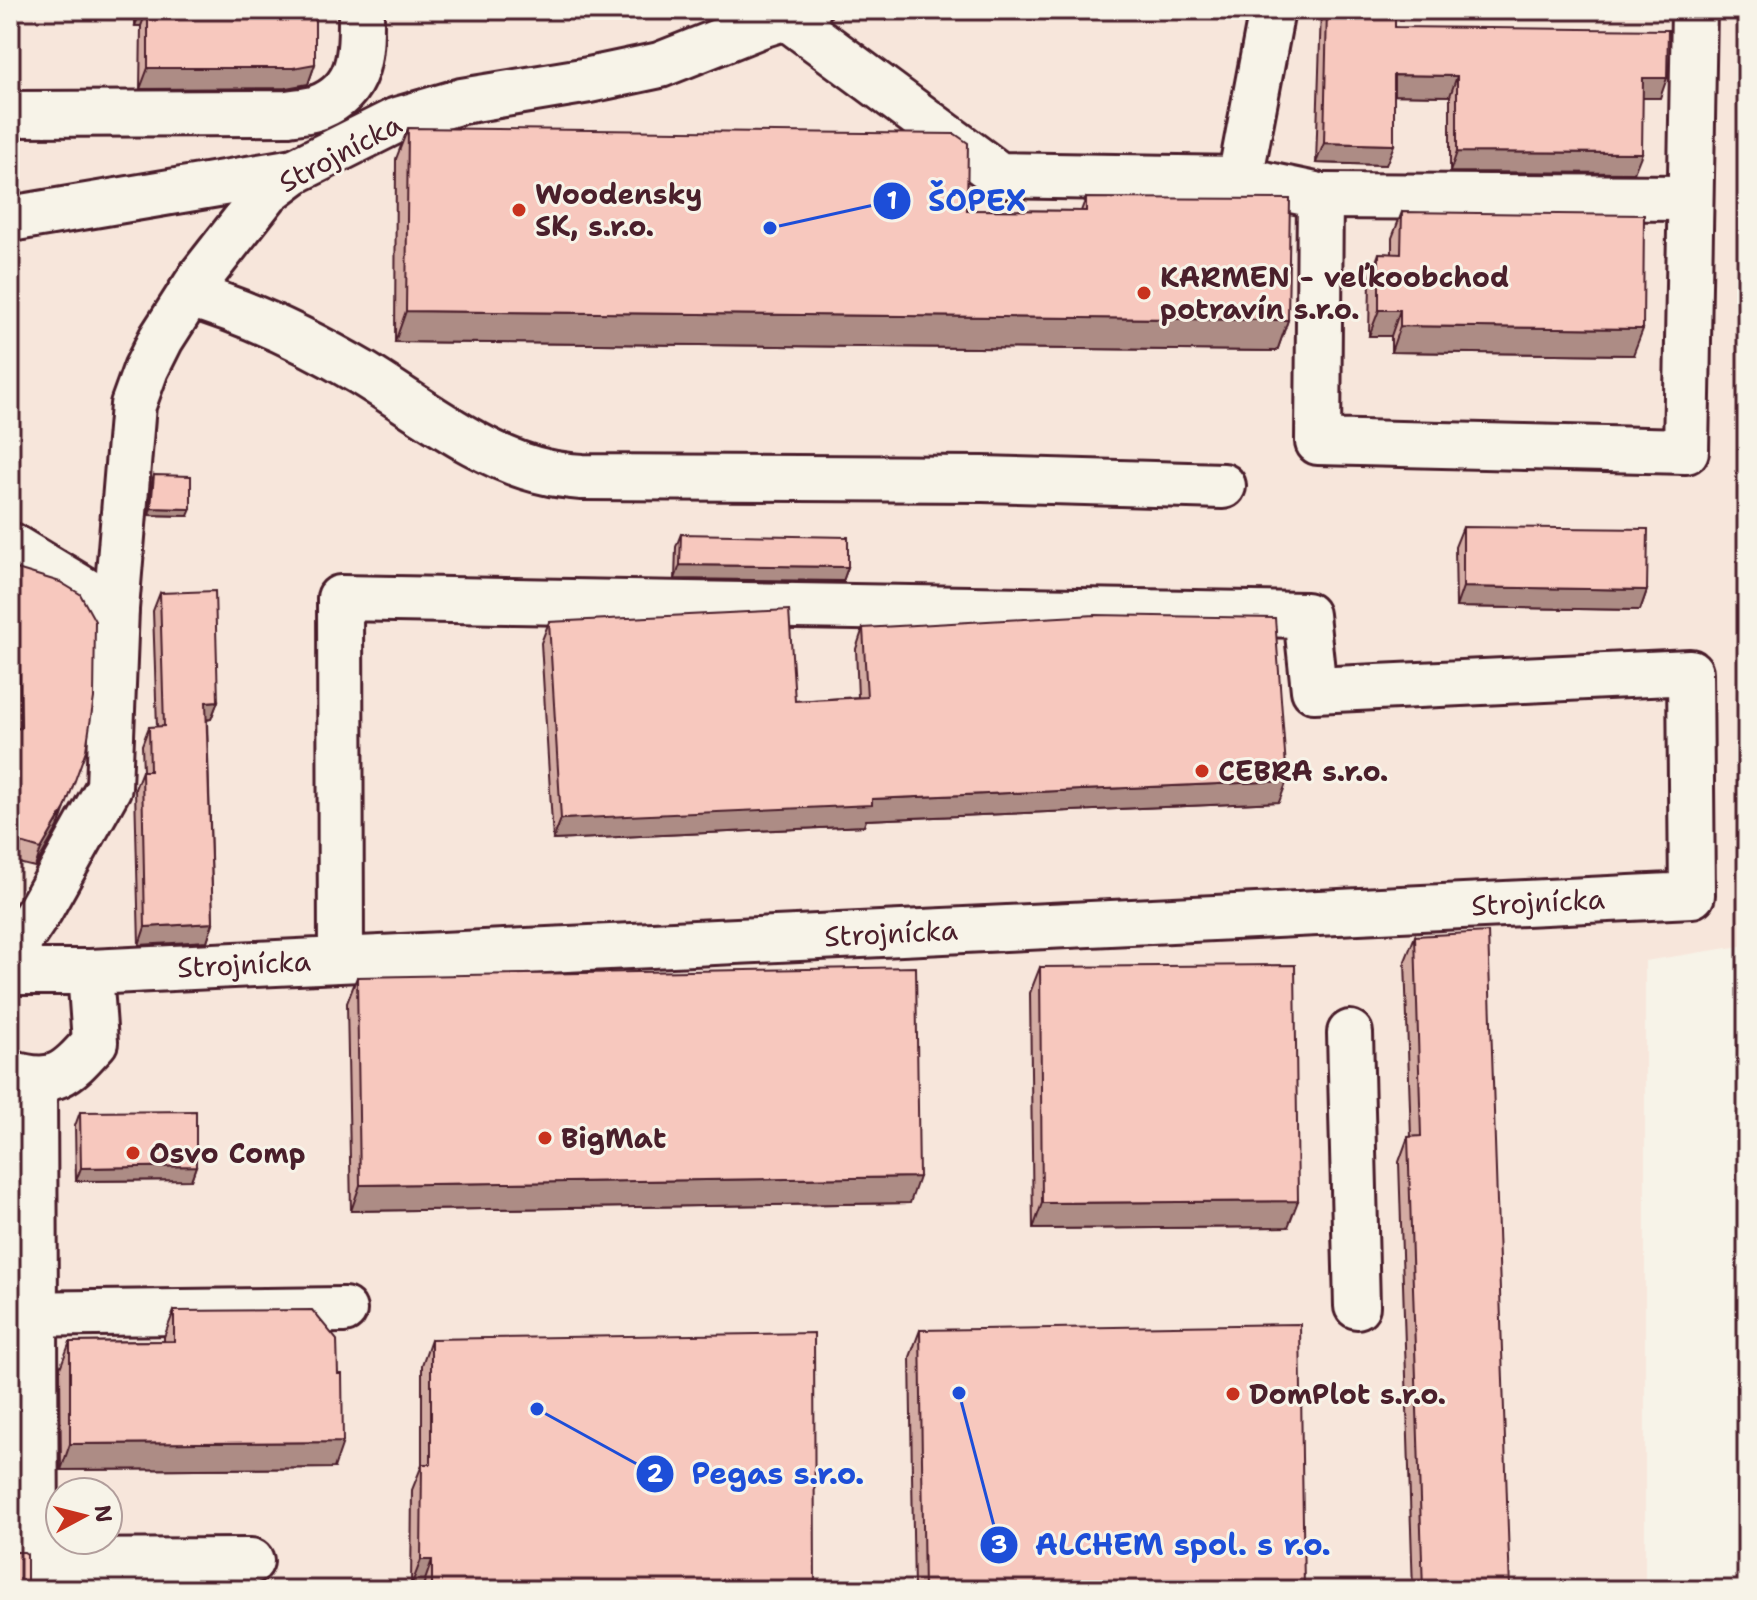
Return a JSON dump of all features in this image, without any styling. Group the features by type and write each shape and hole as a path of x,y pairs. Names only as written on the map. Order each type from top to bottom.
{"lane":[{"name":"Strojnícka","path":"10,114 288,113 319,108 347,90 361,53 361,10"},
{"path":"1240,179 1272,10"},
{"path":"1320,196 1318,442 1686,451 1694,10"},
{"name":"Strojnícka","path":"10,955 40,910 109,787 116,609 133,405 161,339 202,275 267,192 295,171 397,120 462,101 660,65 797,14"},
{"path":"797,14 999,175 1240,179 1320,196 1690,198"},
{"path":"10,219 295,171"},
{"path":"189,295 259,319 363,374 461,435 508,459 544,472 582,477 983,479 1223,486"},
{"path":"10,545 116,609"},
{"name":"Strojnícka","path":"10,972 90,972 1692,895 1690,672 1314,690 1306,615 340,598 341,959"},
{"path":"90,972 95,1042 68,1071 22,1077 23,1520 36,1562 251,1561"},
{"path":"1350,1033 1357,1306"},
{"path":"22,1314 344,1310"}],"shaded area":[{"path":"10,10 1747,10 1747,945 1645,961 1645,1590 10,1590"}],"building":[{"path":"148,10 315,10 315,64 293,68 148,68"},
{"path":"1327,10 1395,10 1395,27 1668,30 1667,78 1643,78 1642,153 1457,152 1457,76 1394,75 1394,145 1324,143"},
{"path":"408,128 955,134 968,143 967,210 1086,211 1086,198 1290,199 1288,320 406,311"},
{"path":"1402,212 1644,215 1643,329 1400,326 1400,310 1379,310 1379,253 1401,254"},
{"path":"154,475 191,476 191,509 151,508"},
{"path":"1463,527 1648,529 1647,590 1463,587"},
{"path":"681,534 848,537 848,567 680,565"},
{"path":"17,569 60,582 80,594 95,621 94,698 86,750 65,808 41,849 10,843 10,729 21,728"},
{"path":"215,591 218,701 206,702 213,923 145,927 142,771 150,771 149,727 164,726 160,593"},
{"path":"789,610 795,701 867,697 863,628 1095,615 1275,618 1287,781 872,799 872,805 561,819 549,622"},
{"path":"1488,932 1510,1590 1423,1590 1408,1137 1421,1136 1415,936"},
{"path":"1295,965 1298,1201 1042,1203 1040,967"},
{"path":"916,967 919,1177 360,1185 357,977"},
{"name":"Osvo Comp","path":"196,1111 196,1166 81,1168 80,1112"},
{"path":"312,1310 337,1340 338,1374 342,1374 343,1442 70,1444 70,1342 174,1341 174,1311"},
{"path":"1300,1324 1304,1590 924,1590 920,1330"},
{"path":"814,1333 815,1590 432,1590 432,1560 421,1560 422,1464 431,1464 431,1339"},
{"path":"10,1552 27,1554 27,1590 10,1590"}],"place":[{"name":"Woodensky SK, s.r.o.","path":"519,210"},
{"name":"ŠOPEX","path":"770,228"},
{"name":"KARMEN - veľkoobchod potravín s.r.o.","path":"1144,293"},
{"name":"CEBRA s.r.o.","path":"1202,771"},
{"name":"BigMat","path":"545,1138"},
{"name":"Osvo Comp","path":"133,1153"},
{"name":"ALCHEM spol. s r.o.","path":"959,1393"},
{"name":"DomPlot s.r.o.","path":"1233,1394"},
{"name":"Pegas s.r.o.","path":"537,1409"}]}
